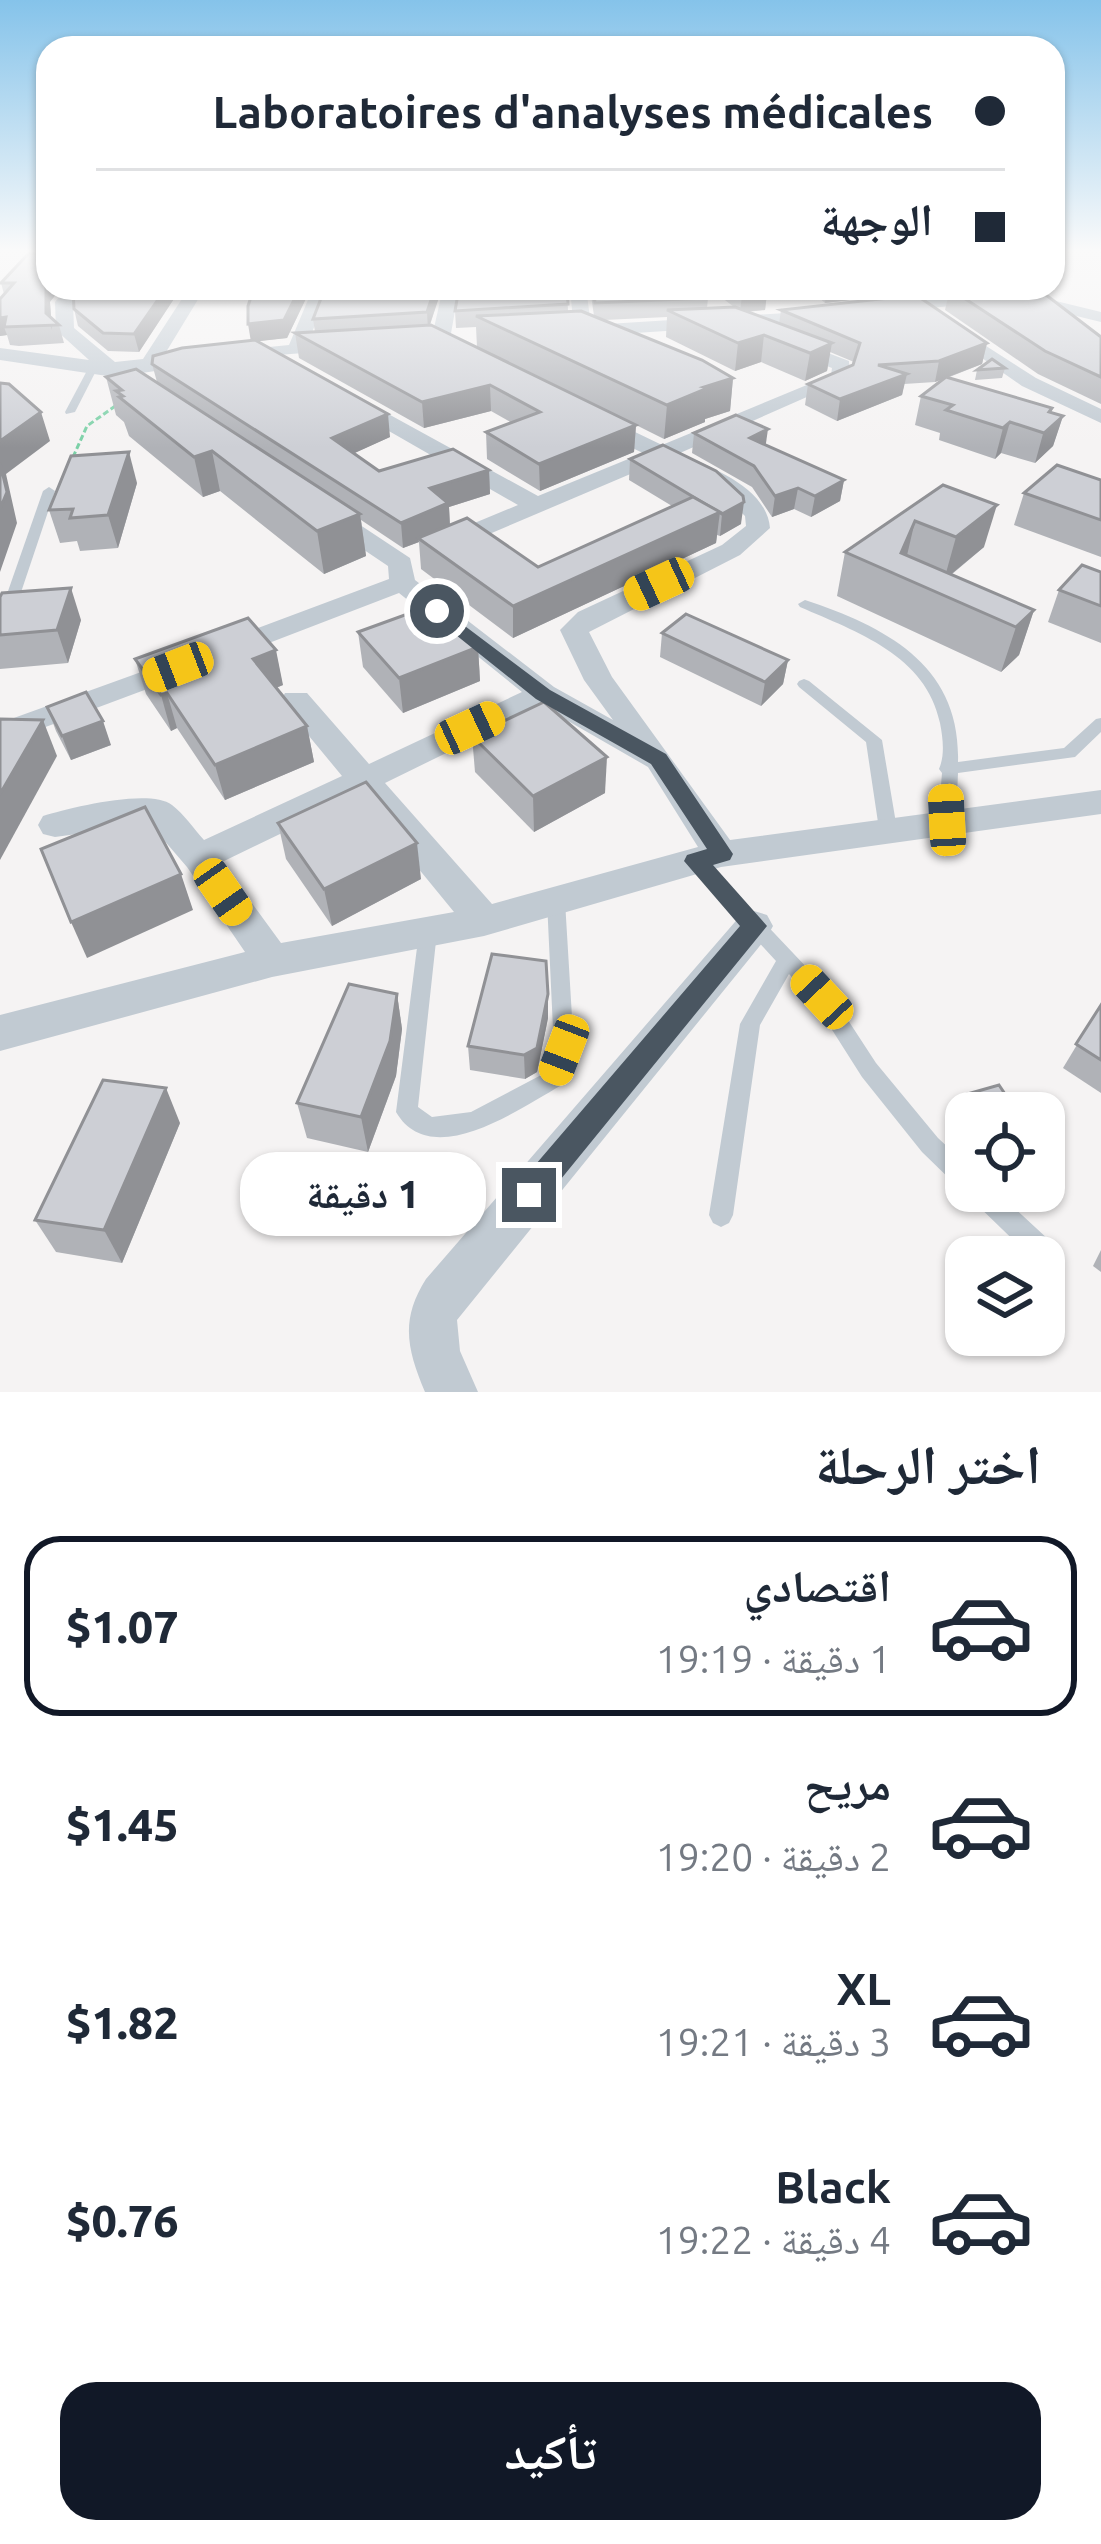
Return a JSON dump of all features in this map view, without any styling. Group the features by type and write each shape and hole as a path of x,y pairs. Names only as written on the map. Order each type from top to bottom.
{"street":[{"path":"65,318 65,330 101,368"},
{"path":"147,378 180,318"},
{"path":"297,347 309,318"},
{"path":"440,341 445,318"},
{"path":"582,318 584,332"},
{"path":"0,734 402,573 757,405 840,378 842,365 729,318"},
{"path":"560,333 790,318"},
{"path":"936,318 1029,382 1101,418"},
{"path":"1072,334 1092,318"},
{"path":"584,332 624,349"},
{"path":"416,342 488,338"},
{"path":"440,341 480,362"},
{"path":"0,354 147,378 265,352 345,345"},
{"path":"265,352 307,376"},
{"path":"328,388 536,506"},
{"path":"579,413 724,483 758,514 758,529 730,550 588,618 574,630 599,680 659,759 708,857"},
{"path":"303,497 402,573 543,694 659,759"},
{"path":"199,858 543,694"},
{"path":"296,700 484,921"},
{"path":"0,1033 272,961 484,921 708,857 1101,802"},
{"path":"55,825 159,812 199,858 272,961"},
{"path":"452,1392 432,1350 430,1322 436,1300 754,926"}],"lane":[{"path":"70,412 101,368"},
{"path":"0,634 49,491"},
{"path":"805,604 893,643 928,674 950,734 947,820"},
{"path":"804,685 857,722 874,740 888,829"},
{"path":"947,769 1069,753 1101,723"},
{"path":"708,857 754,926 822,997 869,1070 945,1158"},
{"path":"428,932 407,1112 429,1129 474,1123 553,1079 564,1050 556,901"},
{"path":"722,1215 750,1024 787,960"},
{"path":"1001,1212 1027,1236"}],"path":[{"path":"49,491 71,463 87,426 147,378"}],"building":[{"path":"6,318 51,318 59,325 4,327"},
{"path":"85,318 145,318 134,334 103,333"},
{"path":"248,318 285,318 284,320 248,324"},
{"path":"480,318 598,318 702,360 733,378 667,405"},
{"path":"684,318 765,318 832,343 810,353 764,335 738,343"},
{"path":"800,318 950,318 987,343 939,361 878,365 907,374 840,399 808,384 853,365 860,343"},
{"path":"994,318 1076,318 1101,337 1101,377 1045,351"},
{"path":"431,325 636,425 539,464 486,432 540,412 490,385 422,402 295,333"},
{"path":"255,340 388,414 332,438 379,471 453,449 489,470 430,488 448,503 401,523 152,364 153,356 182,348"},
{"path":"992,359 1005,368 977,370"},
{"path":"136,369 360,514 317,531 212,451 194,457 119,397 123,396 116,391 122,390 106,377"},
{"path":"946,377 1052,408 1049,412 1063,416 1044,433 1010,422 1003,428 946,410 953,405 921,396"},
{"path":"0,383 9,384 41,412 0,441"},
{"path":"736,415 768,429 750,438 844,480 815,496 798,488 775,496 754,466 694,433"},
{"path":"663,445 716,471 744,502 722,514 630,459"},
{"path":"129,452 108,515 70,518 73,509 49,510 71,456"},
{"path":"0,463 7,492 0,509"},
{"path":"1057,465 1101,480 1101,520 1024,493"},
{"path":"943,485 997,505 956,537 915,521 901,553 1034,610 1016,627 845,552"},
{"path":"693,497 720,512 513,606 418,538 467,518 538,567"},
{"path":"1082,565 1101,572 1101,606 1059,590"},
{"path":"71,588 57,630 0,635 2,593"},
{"path":"435,604 478,647 399,678 358,632"},
{"path":"686,614 788,660 765,682 662,633"},
{"path":"248,618 276,650 253,659 307,726 215,765 167,693 161,695 135,659"},
{"path":"86,692 103,721 62,736 47,707"},
{"path":"544,702 607,757 533,796 472,736"},
{"path":"0,719 43,720 0,794"},
{"path":"366,782 417,843 324,889 278,823"},
{"path":"145,807 181,874 71,922 41,849"},
{"path":"492,954 546,961 548,994 537,1048 524,1055 468,1046"},
{"path":"349,984 397,994 390,1041 361,1117 297,1103"},
{"path":"1101,1005 1101,1060 1076,1044"},
{"path":"103,1080 166,1088 104,1230 35,1220"},
{"path":"999,1085 1004,1092 974,1092"}],"route":[{"path":"437,611 543,694 659,759 722,854 695,861 754,926 529,1195"}]}
